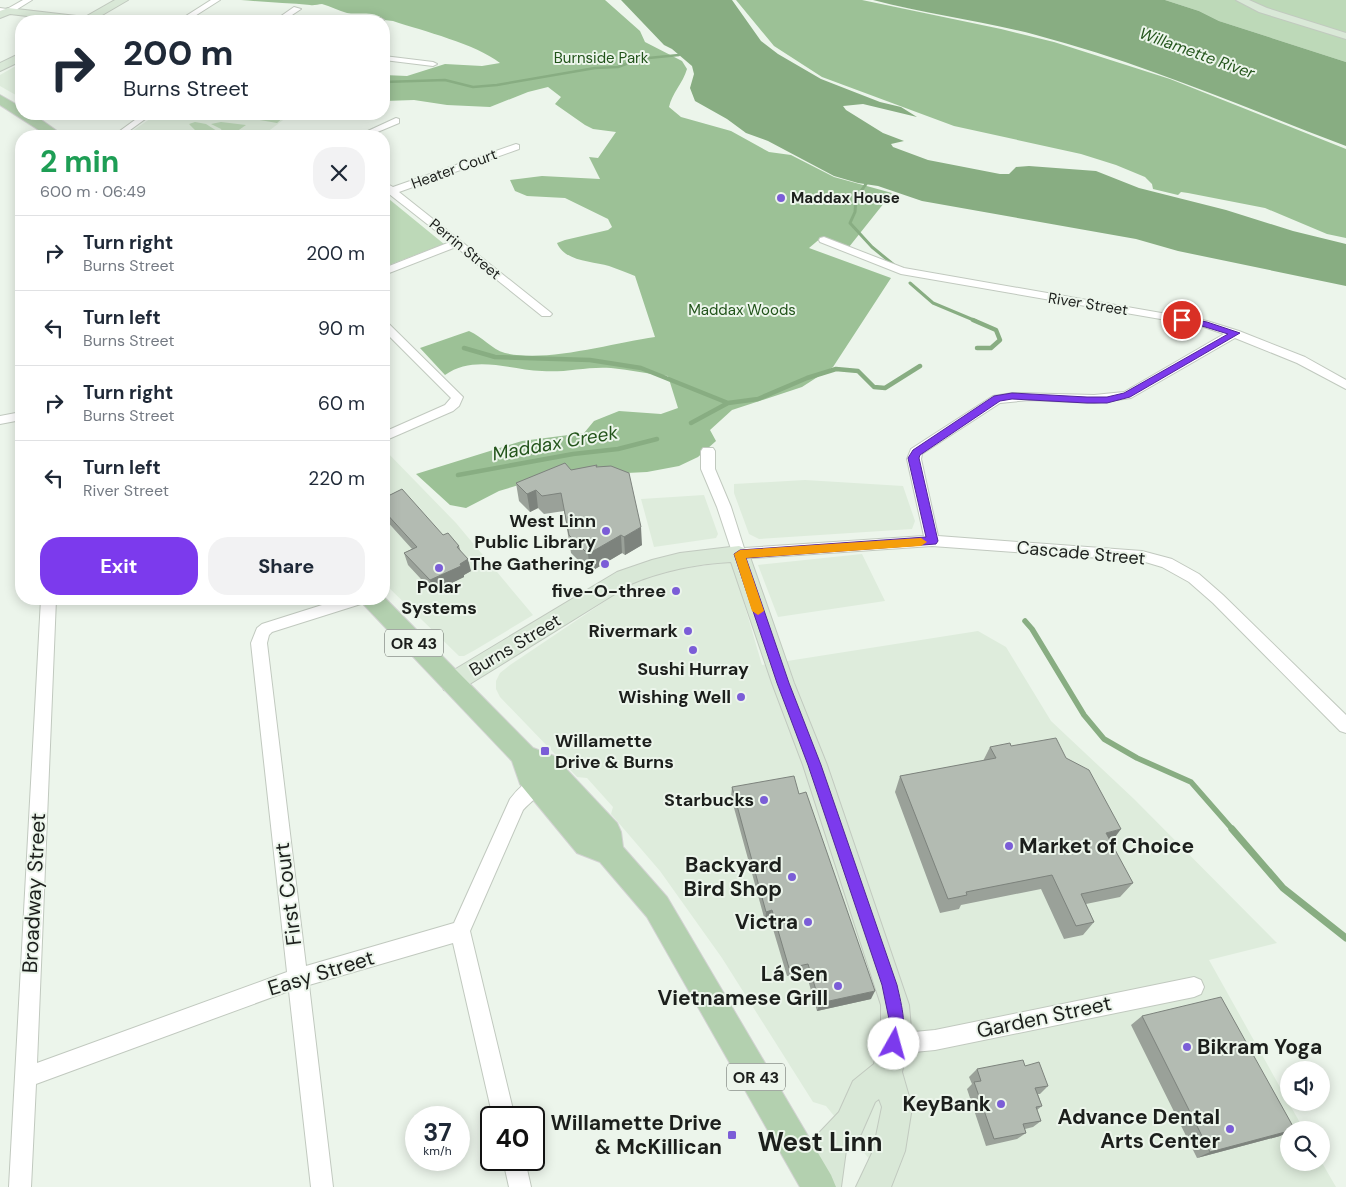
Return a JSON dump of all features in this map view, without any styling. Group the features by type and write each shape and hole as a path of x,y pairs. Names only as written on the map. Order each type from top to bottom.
{"main road":[{"path":"0,99 15,108"},
{"path":"34,120 48,130"},
{"name":"OR 43","path":"378,605 452,684 524,756 545,764 607,832 610,853"},
{"name":"OR 43","path":"524,756 529,776 587,844 610,853 657,907 818,1187"}],"street":[{"path":"3,12 28,0"},
{"path":"98,15 123,0"},
{"path":"192,15 216,0"},
{"path":"1241,0 1263,10 1346,36"},
{"path":"288,15 297,9"},
{"path":"3,12 31,15"},
{"path":"0,68 15,59"},
{"path":"390,59 433,64"},
{"path":"125,130 140,120"},
{"path":"375,130 396,121"},
{"name":"Heater Court","path":"390,187 516,147"},
{"name":"Perrin Street","path":"390,190 546,314"},
{"name":"River Street","path":"824,240 901,271 1204,323 1236,333 1300,360 1346,385"},
{"path":"390,270 457,243"},
{"path":"390,331 455,394 457,401 448,408 390,434"},
{"path":"932,541 914,458 916,452 997,398 1012,396 1107,400 1127,395 1236,333"},
{"path":"0,420 15,417"},
{"path":"708,451 708,469 724,507 783,683 815,765 889,985 896,1019 890,1058 898,1107 889,1151 879,1177 872,1187"},
{"name":"Burns Street","path":"452,684 624,578 644,569 696,557 932,541"},
{"name":"Cascade Street","path":"932,541 1142,556 1167,563 1194,578 1218,599 1346,726"},
{"name":"Broadway Street","path":"20,1187 48,605"},
{"name":"First Court","path":"322,1187 259,643 262,632 274,625 339,605"},
{"path":"501,1106 460,931 516,805 524,795 537,785"},
{"name":"Easy Street","path":"26,1077 298,978 460,931"},
{"name":"Garden Street","path":"890,1058 935,1040 1194,987"},
{"path":"825,1187 831,1143 853,1118 864,1092 890,1058"},
{"path":"516,1171 520,1187"}],"shaded area":[{"path":"1165,0 1346,0 1346,62 1219,21 1199,11"},
{"path":"15,66 15,95 0,86 0,75"},
{"path":"148,120 283,120 270,130 134,130"},
{"path":"260,120 280,120 277,123"},
{"path":"195,122 206,124 215,130 195,130 189,124"},
{"path":"221,122 246,125 239,130 221,130 211,124"},
{"path":"390,200 444,244 390,265"},
{"path":"390,455 456,523 533,615 475,650 464,656 459,656 390,589"},
{"path":"805,480 903,486 915,521 912,529 759,539 749,534 734,493 734,484"},
{"path":"704,495 718,534 716,538 654,547 641,499"},
{"path":"862,554 885,601 778,617 758,565"},
{"path":"732,562 762,665 978,631 1006,647 1051,721 1134,799 1277,943 1209,960 1280,1087 1280,1111 1293,1111 1299,1121 1280,1121 1280,1171 1327,1171 1336,1187 892,1187 826,1106 813,1102 722,958 660,871 611,814 613,807 587,778 577,777 500,697 496,689 496,681 500,673 510,665 638,579 668,570"}],"green space":[{"path":"241,0 605,0 640,31 645,42 682,61 687,69 669,107 681,117 731,131 769,152 791,155 834,177 892,193 849,247 822,237 809,248 891,278 833,367 802,387 732,410 710,430 716,441 698,457 679,466 647,472 545,477 499,491 466,508 450,505 416,474 522,441 584,433 594,421 619,411 661,414 678,408 668,376 611,368 551,371 480,364 468,365 445,375 420,348 469,331 505,353 540,356 580,351 655,337 635,276 609,266 580,260 566,254 557,243 608,230 612,227 608,219 565,198 527,196 515,191 510,180 542,176 600,179 589,157 598,158 616,132 593,129 585,125 555,104 561,97 548,87 528,92 490,107 447,105 414,100 390,101 390,75 407,76 445,64 482,66 500,63 490,56 464,44 390,21 390,15 347,13 322,4"},
{"path":"736,0 862,0 1054,42 1170,79 1346,149 1346,238 1327,234 1265,208 1188,193 1181,192 1178,195 1153,189 1152,184 1145,177 1116,165 1081,154 954,126 822,77 774,46"}],"water":[{"path":"621,0 732,0 761,41 778,54 821,79 880,102 901,107 917,117 863,104 843,106 846,110 883,133 904,141 891,144 893,147 928,160 1000,174 1009,174 1016,167 1029,166 1096,171 1139,188 1346,244 1346,286 1178,251 1136,239 922,201 878,186 858,183 834,176 768,141 746,133 727,119 695,101 690,88 694,74 692,66 672,49 664,45"},
{"name":"Willamette River","path":"873,0 1165,0 1199,11 1219,21 1346,62 1346,146 1192,86 1076,46 1016,30"}],"building":[{"name":"West Linn Public Library","path":"565,463 571,470 597,465 596,467 611,466 629,473 641,527 624,537 621,535 588,554 569,535 561,493 542,496 536,490 527,494 516,483"},
{"path":"402,489 443,535 448,533 468,559 460,564 461,566 430,580 404,553 417,547 390,518 390,495"},
{"name":"Market of Choice","path":"1056,738 1066,758 1089,770 1121,829 1106,833 1133,883 1081,894 1094,922 1076,926 1052,875 966,892 967,895 948,899 900,776 996,758 990,747 1010,743 1011,746"},
{"path":"794,776 799,794 806,792 875,991 820,1003 808,964 789,968 772,910 766,912 732,787"},
{"path":"1221,997 1280,1103 1280,1111 1284,1111 1290,1121 1280,1121 1280,1133 1210,1152 1142,1016"},
{"name":"KeyBank","path":"1023,1060 1025,1066 1039,1062 1048,1086 1035,1088 1042,1106 1036,1107 1041,1121 1023,1124 1026,1133 994,1139 974,1082 981,1081 977,1069"}],"waterway":[{"path":"390,82 445,80 473,87 497,85 595,68 618,67 626,64 628,60 679,55"},
{"name":"Maddax Creek","path":"866,184 856,198 855,212 850,223 872,247 894,265"},
{"name":"Maddax Creek","path":"910,283 933,303 976,321"},
{"name":"Maddax Creek","path":"973,320 996,330 1000,340 991,348 977,348"},
{"path":"464,348 495,357 590,360 641,368 728,403"},
{"name":"Maddax Creek","path":"728,403 758,399 807,378 836,369 858,371 874,387 885,388 920,366"},
{"name":"Maddax Creek","path":"691,423 728,403"},
{"name":"Maddax Creek","path":"458,475 573,454 618,449 657,439"},
{"path":"1025,621 1032,629 1084,715 1104,739 1137,758 1191,782 1233,830"},
{"path":"1232,829 1283,888 1346,938"}],"slow traffic":[{"path":"758,611 740,554 921,542"}],"place":[{"name":"Maddax House","path":"781,198"},
{"name":"West Linn Public Library","path":"606,531"},
{"name":"The Gathering","path":"605,564"},
{"name":"Polar Systems","path":"439,568"},
{"name":"five-O-three","path":"676,591"},
{"name":"Rivermark","path":"688,631"},
{"name":"Sushi Hurray","path":"693,650"},
{"name":"Wishing Well","path":"741,697"},
{"name":"Willamette Drive & Burns","path":"545,751"},
{"name":"Starbucks","path":"764,800"},
{"name":"Market of Choice","path":"1009,846"},
{"name":"Backyard Bird Shop","path":"792,877"},
{"name":"Victra","path":"808,922"},
{"name":"Lá Sen Vietnamese Grill","path":"838,986"},
{"name":"Bikram Yoga","path":"1187,1047"},
{"name":"KeyBank","path":"1001,1104"},
{"name":"Advance Dental Arts Center","path":"1230,1129"},
{"name":"Willamette Drive & McKillican","path":"732,1135"}],"district":[{"name":"West Linn","path":"820,1142"}],"route":[{"path":"894,1044 896,1029 895,1006 889,985 815,765 783,683 740,554 932,541 914,458 916,452 997,398 1012,396 1107,400 1127,395 1236,333 1204,323 1182,320"}],"park label":[{"name":"Burnside Park","path":"601,58"},
{"name":"Maddax Woods","path":"742,310"}]}
